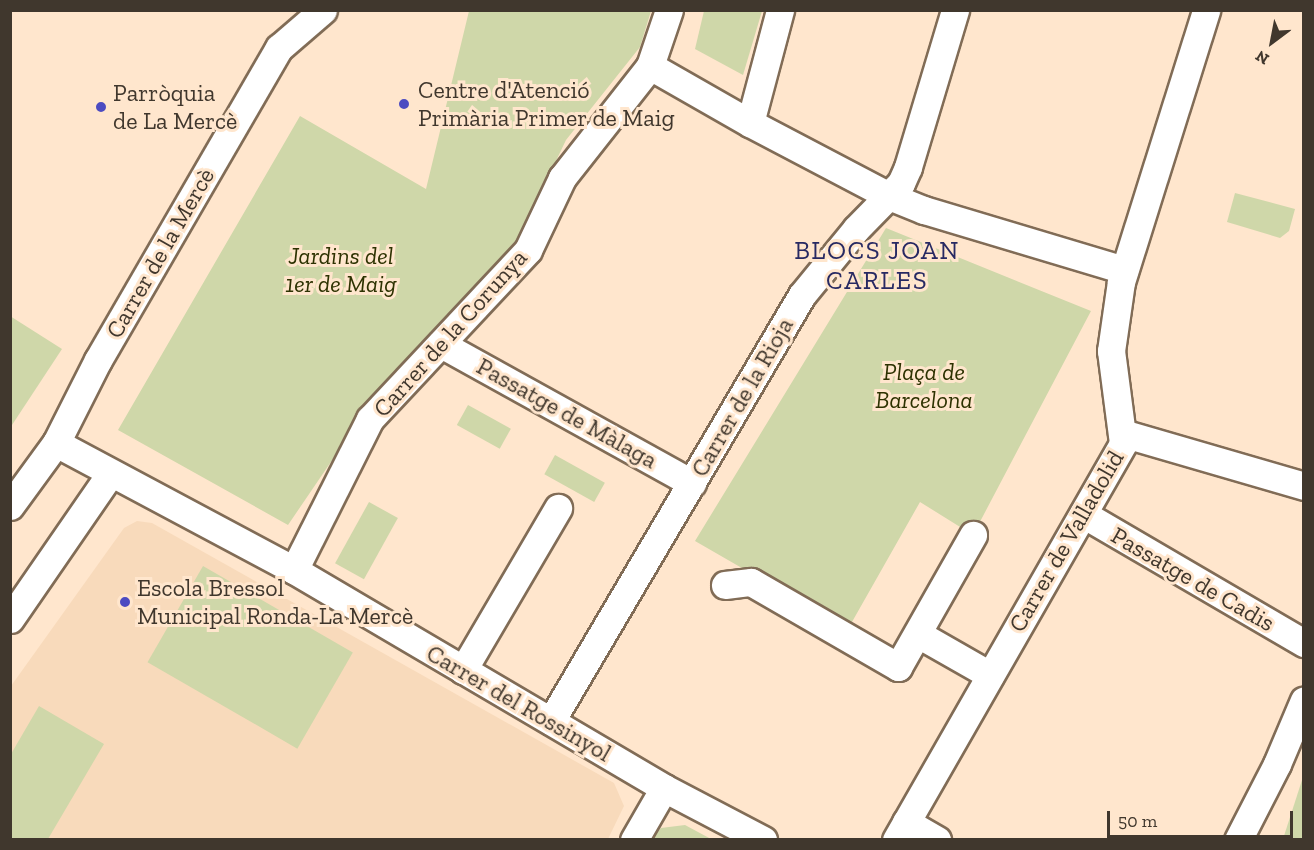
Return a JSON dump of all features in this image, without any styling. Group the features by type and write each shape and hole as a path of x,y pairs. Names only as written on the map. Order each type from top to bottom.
{"street":[{"name":"Carrer de la Mercè","path":"10,506 56,443 98,360 279,48 323,10"},
{"name":"Carrer de la Corunya","path":"294,570 370,419 528,250 562,178 650,66 669,10"},
{"path":"750,123 780,10"},
{"name":"Carrer de la Rioja","path":"551,722 802,295 856,229 901,183 908,167 955,10"},
{"name":"Carrer de Valladolid","path":"901,831 1123,443 1111,351 1124,270 1206,10"},
{"path":"650,66 750,123 889,196 924,210 1124,270"},
{"name":"Passatge de Màlaga","path":"441,344 692,483"},
{"path":"1122,433 1304,486"},
{"name":"Carrer del Rossinyol","path":"56,443 294,570 664,788 763,840"},
{"path":"10,619 111,474"},
{"path":"463,670 558,508"},
{"name":"Passatge de Cadis","path":"1083,514 1304,644"},
{"path":"725,585 751,582 898,667 973,535"},
{"path":"918,634 990,675"},
{"path":"1238,840 1277,764 1304,700"},
{"path":"634,840 664,788"},
{"path":"901,831 937,840"}],"shaded area":[{"path":"137,521 152,523 614,783 624,806 608,839 11,840 11,686 124,528"}],"green space":[{"name":"Jardins del 1er de Maig","path":"469,11 651,11 640,47 566,140 510,257 371,403 288,525 118,430 300,116 426,189"},
{"path":"704,11 762,11 743,75 695,49"},
{"path":"1235,193 1295,209 1289,231 1280,238 1227,222"},
{"name":"Plaça de Barcelona","path":"886,228 1091,311 973,535 920,502 848,629 695,541"},
{"path":"10,316 62,349 12,425 10,424"},
{"path":"468,405 511,429 500,449 457,425"},
{"path":"555,455 605,483 594,502 544,474"},
{"path":"369,502 398,518 364,579 335,563"},
{"path":"203,566 353,652 297,749 148,662"},
{"path":"39,706 104,744 48,839 11,839 11,754"},
{"path":"1303,777 1303,839 1283,839"},
{"path":"685,825 711,839 651,839 661,828"}],"place":[{"name":"Centre d'Atenció Primària Primer de Maig","path":"404,104"},
{"name":"Parròquia de La Mercè","path":"101,107"},
{"name":"Escola Bressol Municipal Ronda-La Mercè","path":"125,602"}],"district":[{"name":"BLOCS JOAN CARLES","path":"877,266"}]}
